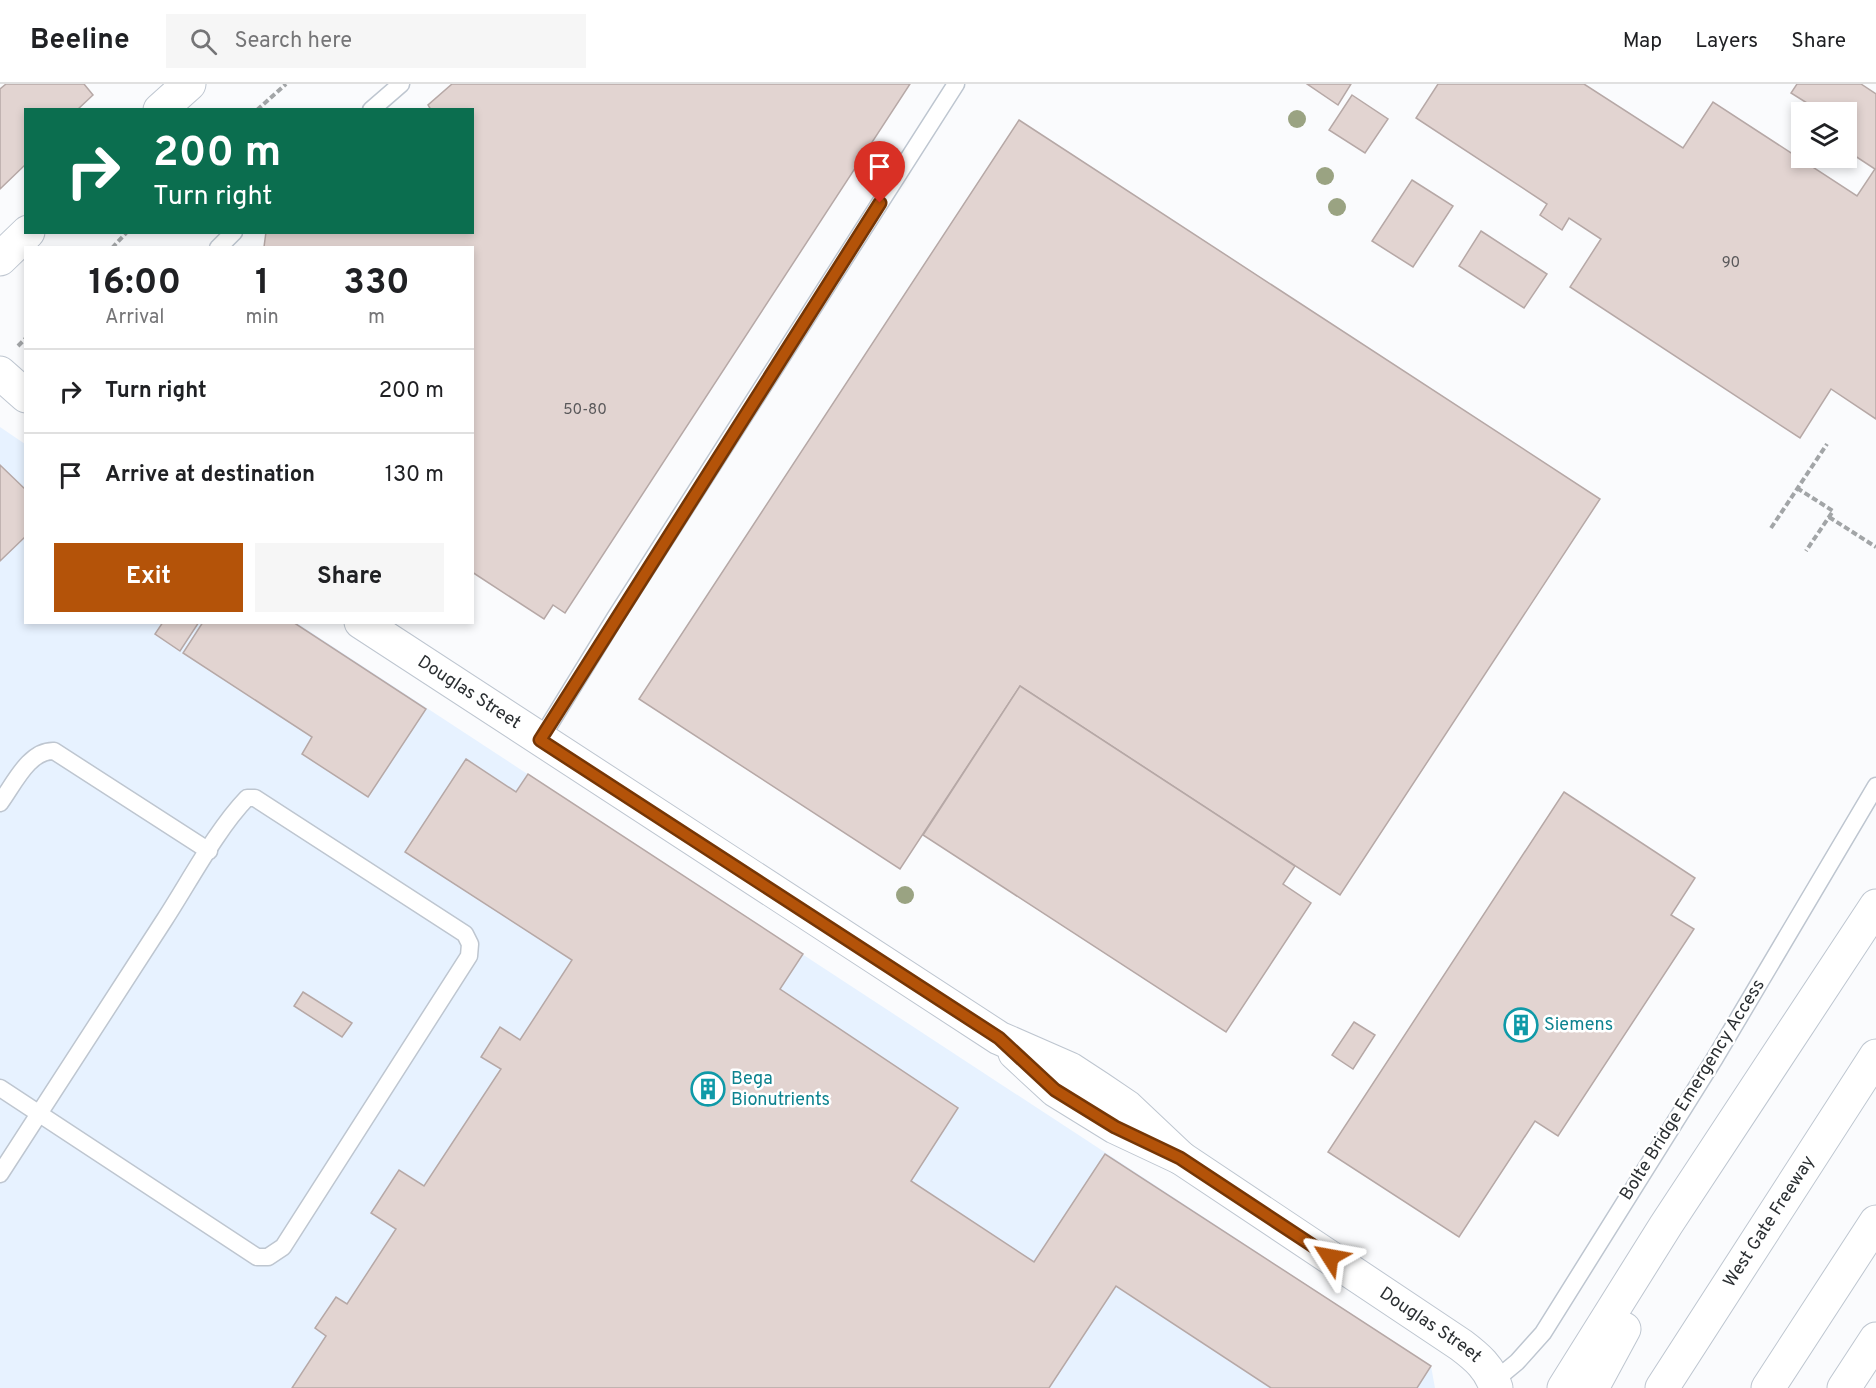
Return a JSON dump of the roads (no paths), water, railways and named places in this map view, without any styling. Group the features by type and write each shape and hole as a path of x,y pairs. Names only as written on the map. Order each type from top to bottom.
{"main road":[{"path":"162,108 189,84"},
{"path":"0,259 26,234"},
{"path":"0,374 24,394"},
{"name":"Douglas Street","path":"363,624 999,1038 1070,1069 1127,1107 1180,1158 1461,1345 1481,1361 1495,1384"},
{"path":"1564,1388 1666,1225 1876,906"},
{"path":"1592,1388 1684,1231 1772,1096 1876,917"},
{"name":"West Gate Freeway","path":"1662,1388 1876,1056"},
{"path":"1768,1388 1876,1222"},
{"path":"1844,1388 1876,1339"}],"lane":[{"path":"373,108 401,84"},
{"path":"540,740 615,618 956,84"},
{"path":"220,246 232,234"},
{"path":"0,803 35,756 45,751 54,751 209,852"},
{"name":"Bolte Bridge Emergency Access","path":"1495,1384 1542,1332 1715,1058 1876,786"},
{"path":"0,1088 39,1114 257,1257 268,1257 283,1247 469,956 470,944 465,934 255,798 247,798 239,806 209,852 39,1114 0,1174"}],"place":[{"name":"Siemens","path":"1521,1025"},
{"name":"Bega Bionutrients","path":"708,1089"}]}
